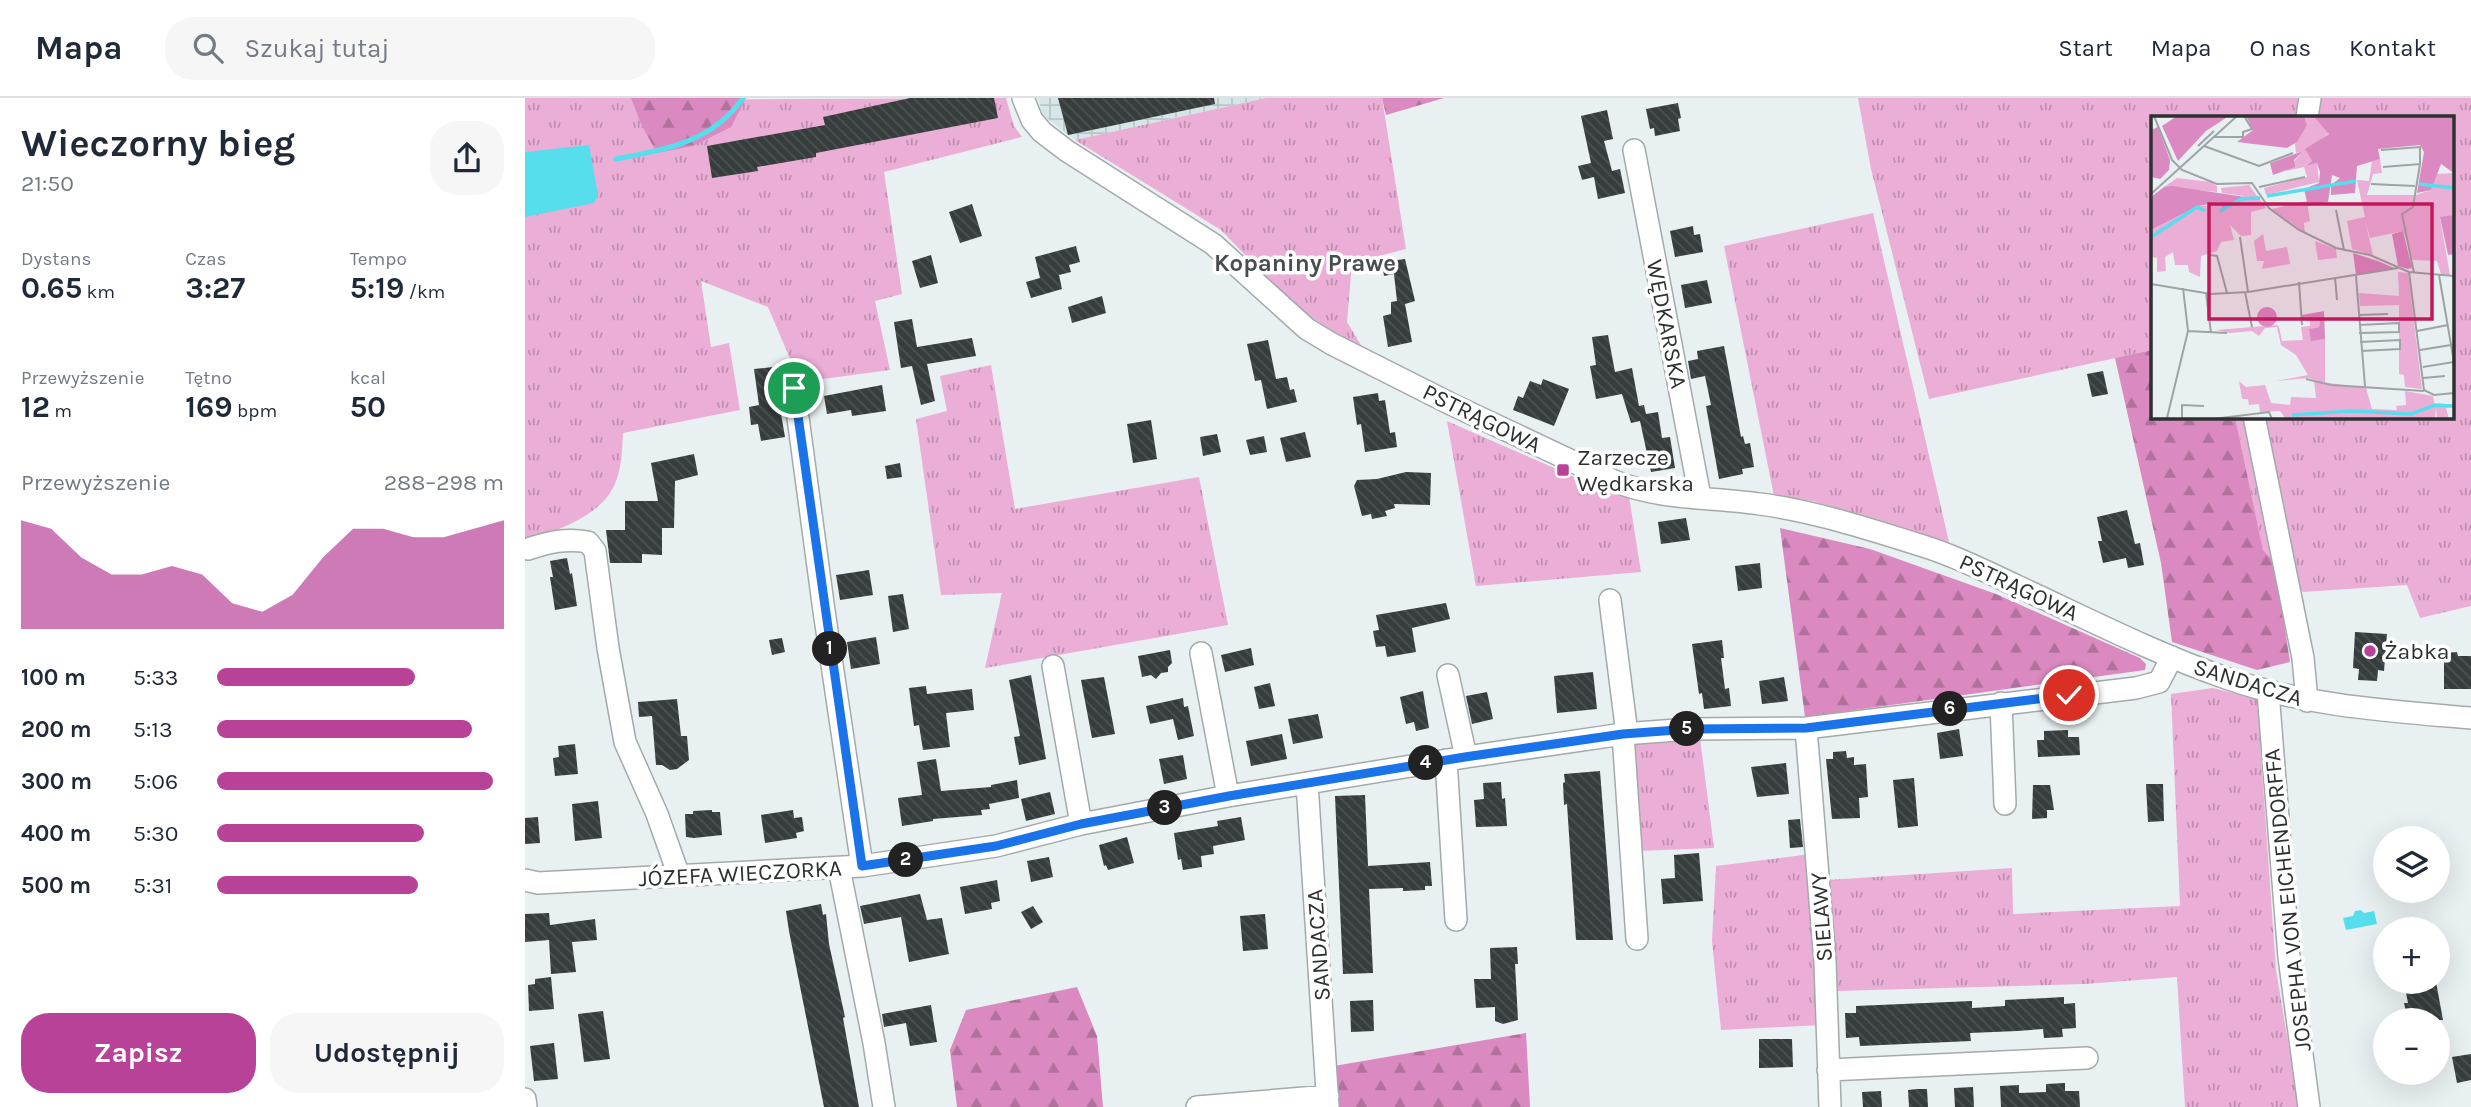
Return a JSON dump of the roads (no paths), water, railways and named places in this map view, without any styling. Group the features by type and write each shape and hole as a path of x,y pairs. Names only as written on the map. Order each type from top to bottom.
{"street":[{"name":"PSTRĄGOWA","path":"1023,98 1042,132 1067,151 1213,244 1296,321 1332,344 1614,481 1645,491 1761,504 1806,513 1924,546 1960,559 2172,657"},
{"path":"2307,116 2310,98"},
{"name":"WĘDKARSKA","path":"1634,150 1700,497"},
{"path":"794,388 862,866"},
{"path":"2254,418 2303,657 2307,701"},
{"path":"528,548 551,541 574,539 588,542 595,551 625,741 657,814 679,876"},
{"path":"1610,600 1625,734 1637,939"},
{"path":"1201,653 1229,796"},
{"name":"SANDACZA","path":"996,846 1081,824 1229,796 1456,758 1625,734 1690,729 1806,728 2154,684 2159,682 2172,657 2224,678 2307,701 2471,718"},
{"path":"1053,666 1081,824"},
{"path":"1448,676 1456,758 1456,920"},
{"name":"JOSEPHA VON EICHENDORFFA","path":"2268,692 2289,957 2309,1107"},
{"path":"2001,703 2005,804"},
{"name":"SIELAWY","path":"1806,728 1825,962 1830,1107"},
{"name":"SANDACZA","path":"1307,783 1328,1101"},
{"name":"JÓZEFA WIECZORKA","path":"525,880 538,883 839,868 996,846"},
{"path":"839,868 884,1107"},
{"path":"1828,1070 2087,1058"},
{"path":"525,1099 526,1107"},
{"path":"1197,1107 1328,1101"}],"water":[{"path":"589,145 598,195 594,203 525,217 525,152"},
{"path":"2355,911 2374,911 2373,925 2346,930 2343,918 2353,916"}],"waterway":[{"path":"616,159 686,142 717,125 743,98"}],"place":[{"name":"Zarzecze Wędkarska","path":"1563,470"},
{"name":"Żabka","path":"2370,651"}],"district":[{"name":"Kopaniny Prawe","path":"1305,263"}]}
